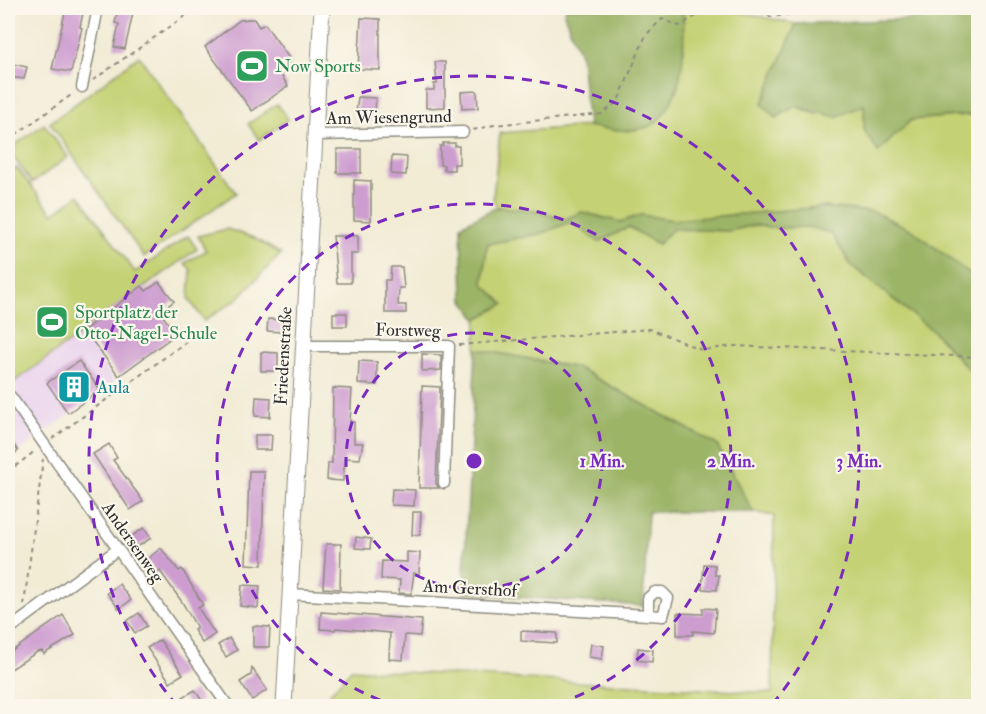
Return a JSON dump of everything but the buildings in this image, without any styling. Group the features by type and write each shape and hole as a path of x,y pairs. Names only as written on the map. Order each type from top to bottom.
{"main road":[{"name":"Friedenstraße","path":"284,706 322,8"}],"street":[{"path":"82,87 98,8"},
{"name":"Am Wiesengrund","path":"315,135 463,132"},
{"name":"Forstweg","path":"303,346 448,346 444,483"},
{"name":"Andersenweg","path":"11,397 228,706"},
{"path":"8,630 118,549"},
{"name":"Am Gersthof","path":"290,594 648,615"}],"path":[{"path":"8,140 197,8"},
{"path":"463,132 494,125 602,114 618,101 646,35 662,19 679,26 710,8"},
{"path":"742,8 772,17 831,8"},
{"path":"448,346 650,329 702,350 735,346 978,357"},
{"path":"8,472 186,342"},
{"path":"22,619 45,444"}],"shaded area":[{"name":"Sportplatz der Otto-Nagel-Schule","path":"16,165 53,214 79,195 135,272 187,235 197,250 83,334 115,382 8,459 8,171"}],"green space":[{"path":"566,8 683,8 682,68 673,98 666,111 656,122 642,129 633,130 588,126 581,57 564,14"},
{"path":"683,8 720,8 796,24 762,104 795,106 816,114 864,104 878,151 911,120 978,114 978,280 824,207 673,220 641,215 620,222 582,212 565,219 531,210 497,207 493,198 500,133 588,126 628,131 678,90"},
{"path":"978,16 978,114 911,120 878,152 864,130 864,105 836,117 795,106 776,118 762,104 796,24"},
{"path":"139,56 236,193 144,257 50,123"},
{"path":"277,104 288,119 259,140 248,124"},
{"path":"44,124 68,157 32,183 8,150"},
{"name":"Sportplatz der Otto-Nagel-Schule","path":"17,168 53,214 79,195 135,272 188,236 197,249 14,382 8,372 8,174"},
{"path":"497,207 531,210 565,219 582,212 620,222 641,215 673,220 824,207 874,212 912,230 978,280 978,379 934,332 851,265 831,233 809,227 777,228 755,225 729,231 673,229 658,244 629,227 599,242 570,222 543,233 487,244 483,284 504,304 477,319 463,300 461,225"},
{"path":"570,221 599,242 629,227 658,244 672,229 729,231 755,225 777,228 809,227 831,233 851,265 934,332 978,379 978,706 319,706 351,669 772,693 774,516 753,512 717,445 578,368 476,349 477,319 504,304 483,284 487,244 543,233"},
{"path":"227,229 254,238 281,254 236,300 204,321 189,299 191,270 185,263 206,251 198,236"},
{"path":"476,349 578,368 717,445 753,512 648,512 643,606 463,593"}],"place":[{"name":"Now Sports","path":"252,66"},
{"name":"Sportplatz der Otto-Nagel-Schule","path":"52,322"},
{"name":"Aula","path":"74,387"}]}
